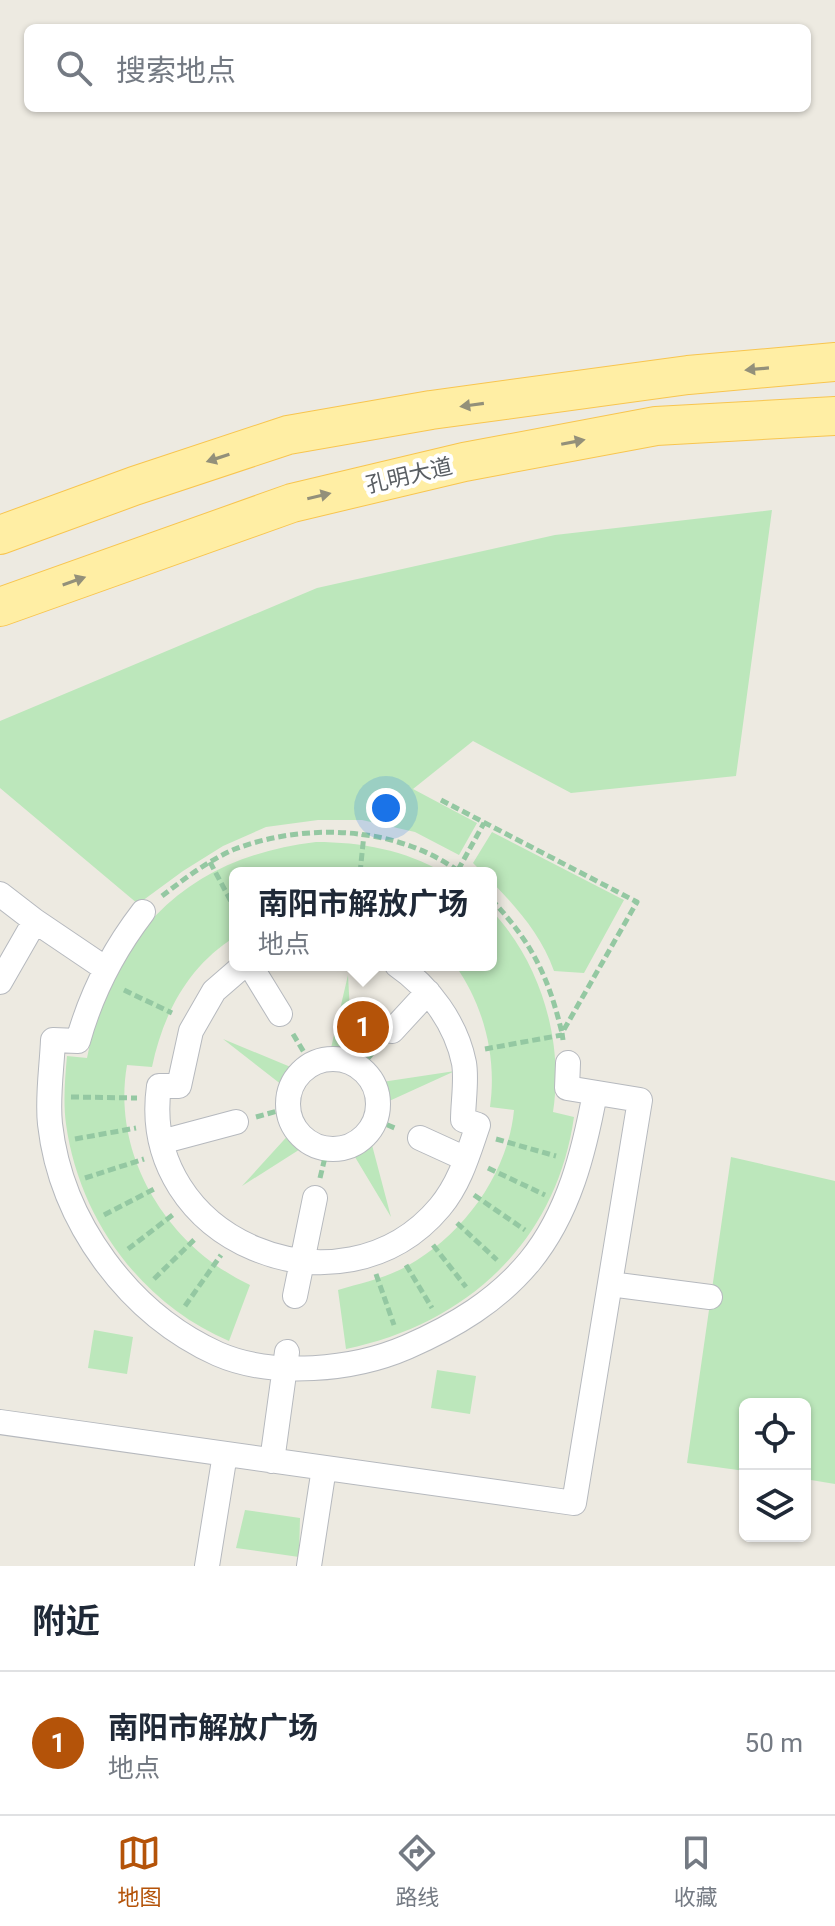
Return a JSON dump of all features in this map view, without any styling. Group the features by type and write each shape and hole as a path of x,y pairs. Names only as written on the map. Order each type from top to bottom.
{"main road":[{"path":"0,535 288,435 431,410 688,375 835,362"},
{"name":"孔明大道","path":"0,607 292,503 450,466 656,426 835,416"}],"street":[{"path":"0,894 109,976"},
{"path":"143,912 122,939 109,976 86,1011 78,1041 53,1040 50,1124 65,1185 82,1226 102,1258 155,1314 184,1336 220,1355 256,1364 287,1359 344,1366 388,1355 469,1317 504,1290 532,1259 552,1227 584,1152 595,1093"},
{"path":"0,982 35,921"},
{"path":"239,971 214,991 191,1031 179,1086 159,1086 161,1142 175,1178 189,1202 210,1224 271,1256 326,1263 369,1255 394,1244 420,1226 441,1206 460,1177 478,1125 463,1120 464,1064 448,1019 420,981 406,971"},
{"path":"251,971 280,1014"},
{"path":"392,1031 428,992"},
{"path":"0,1422 574,1503 640,1100 567,1088 568,1063"},
{"path":"161,1142 236,1122"},
{"path":"420,1138 466,1159"},
{"path":"295,1296 315,1198"},
{"path":"610,1284 710,1297"},
{"path":"272,1461 287,1359"},
{"path":"207,1566 225,1454"},
{"path":"309,1566 324,1468"}],"path":[{"path":"441,800 637,902 562,1034 491,1048"},
{"path":"462,867 484,823"},
{"path":"143,912 210,862 233,850 274,837 313,832 364,834 418,850 450,867"},
{"path":"361,867 364,834"},
{"path":"210,862 229,898"},
{"path":"497,906 513,923 547,978 568,1063"},
{"path":"109,976 169,1011"},
{"path":"280,1014 311,1064"},
{"path":"65,1097 124,1098"},
{"path":"69,1140 128,1129"},
{"path":"509,1142 565,1158"},
{"path":"80,1180 137,1161"},
{"path":"496,1172 550,1197"},
{"path":"96,1219 149,1192"},
{"path":"479,1199 530,1232"},
{"path":"120,1255 168,1220"},
{"path":"459,1226 504,1267"},
{"path":"147,1286 189,1245"},
{"path":"435,1248 473,1295"},
{"path":"179,1314 214,1266"},
{"path":"407,1266 437,1316"},
{"path":"377,1279 397,1334"}],"green space":[{"path":"772,510 736,776 571,793 473,741 413,789 477,823 459,855 415,832 362,820 318,820 266,827 223,846 138,904 0,788 0,721 317,588 555,535"},
{"path":"492,832 624,900 584,973 554,971 535,934 497,888 497,867 477,867 473,863"},
{"path":"316,842 350,844 398,853 433,867 229,867 229,941 204,962 180,993 163,1028 152,1067 127,1065 124,1099 128,1133 152,1195 171,1223 194,1248 250,1285 229,1341 197,1325 168,1304 119,1254 100,1224 84,1192 66,1124 67,1056 87,1058 99,1013 115,973 137,938 163,908 194,884 230,864 270,850"},
{"path":"497,917 523,954 545,1004 555,1058 553,1112 574,1117 564,1162 548,1203 526,1239 498,1271 466,1298 430,1320 390,1337 346,1349 338,1290 391,1274 446,1238 479,1200 503,1157 514,1110 490,1107 490,1051 481,1015 459,971 497,971"},
{"path":"348,975 352,1050 331,1048"},
{"path":"223,1039 293,1068 282,1085"},
{"path":"455,1071 387,1102 382,1082"},
{"path":"293,1130 305,1146 242,1186"},
{"path":"372,1145 391,1217 352,1152"},
{"path":"731,1157 835,1181 835,1484 811,1480 811,1398 739,1398 739,1470 687,1463"},
{"path":"94,1330 133,1337 127,1374 88,1368"},
{"path":"437,1370 476,1376 470,1414 431,1408"},
{"path":"245,1510 300,1518 299,1557 236,1548"}],"place":[{"name":"南阳市解放广场","path":"363,1027"}]}
